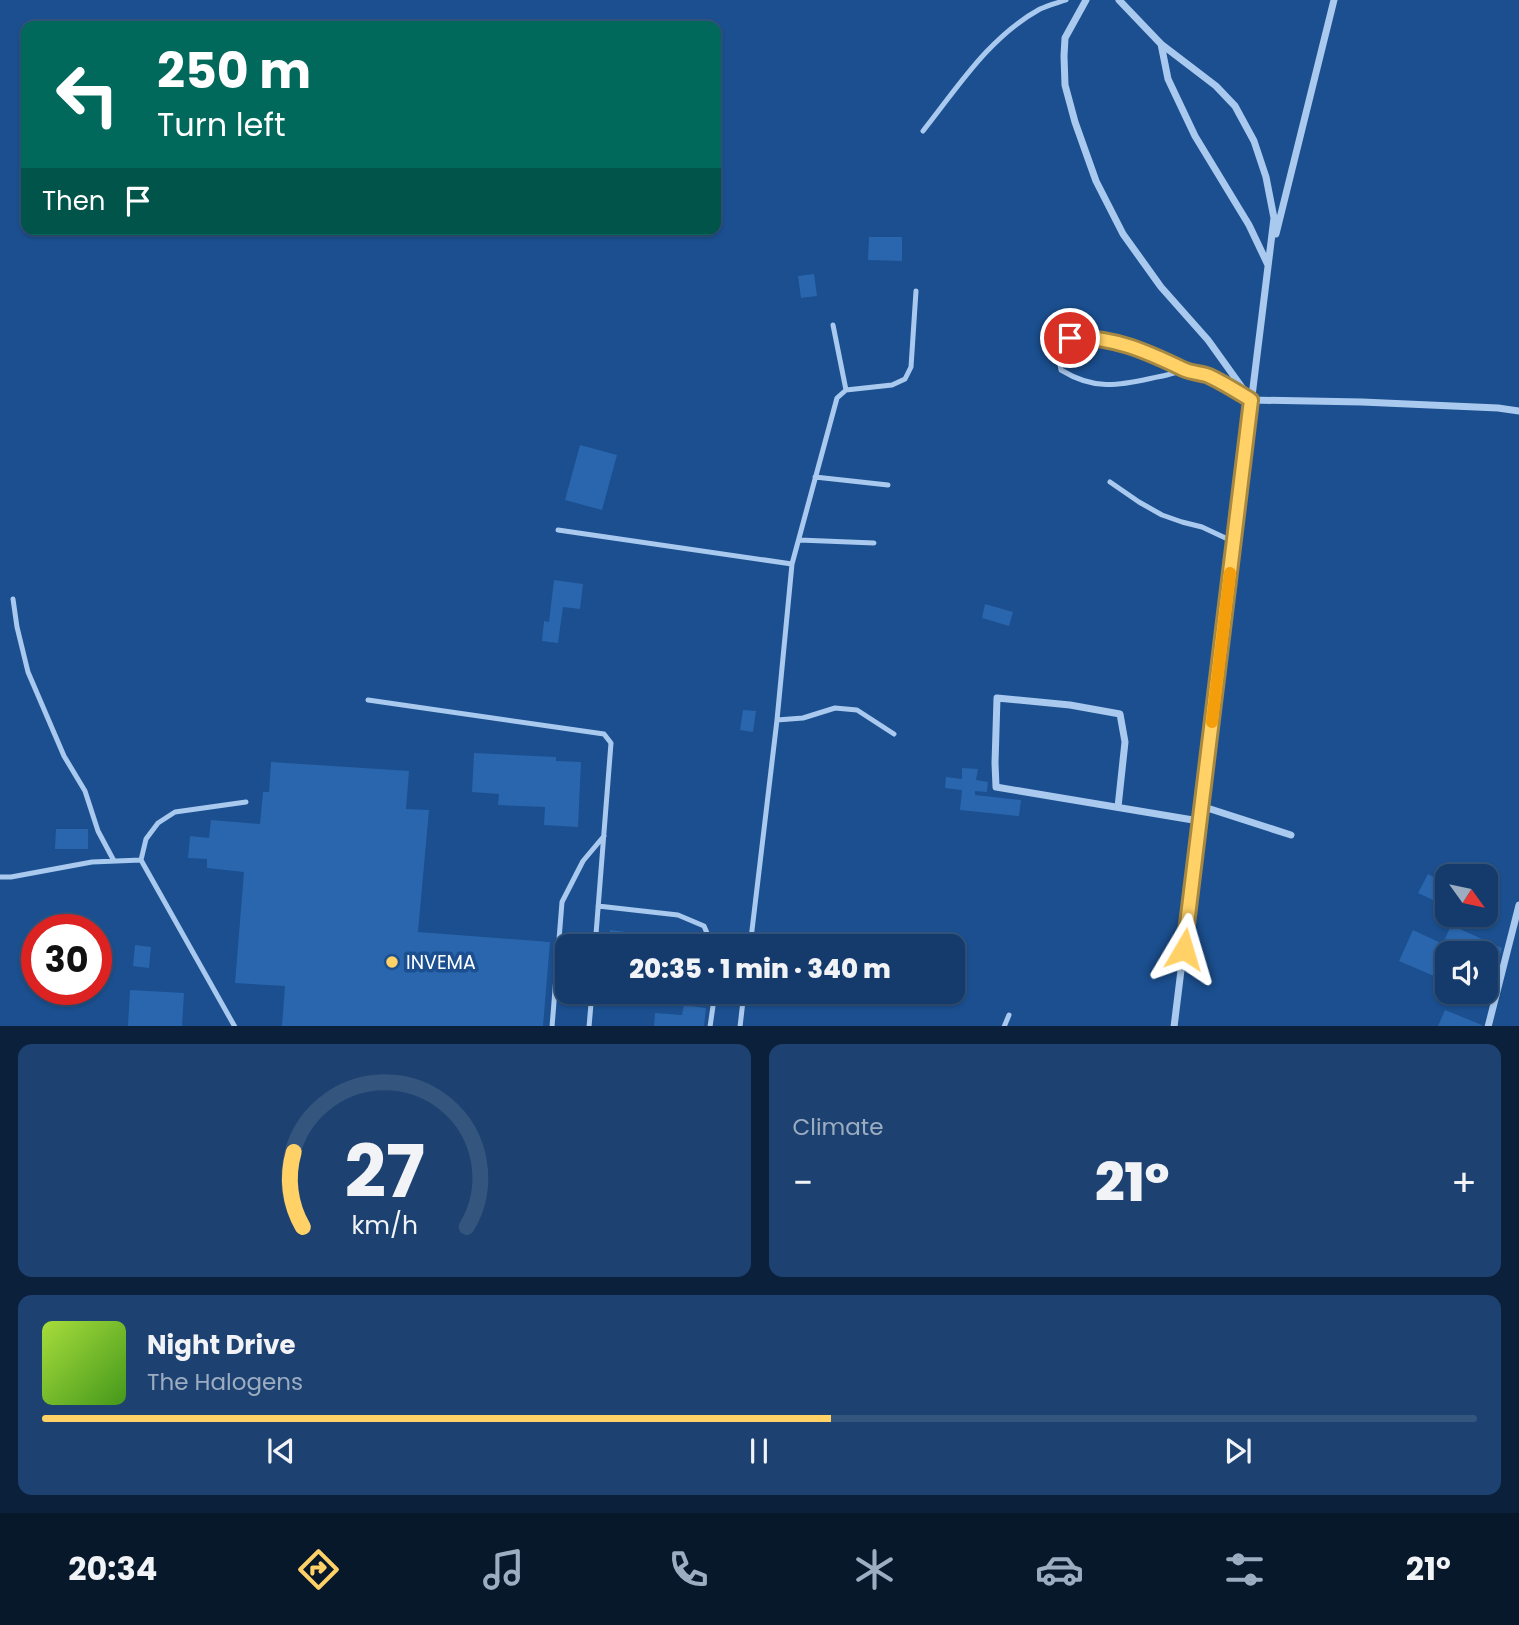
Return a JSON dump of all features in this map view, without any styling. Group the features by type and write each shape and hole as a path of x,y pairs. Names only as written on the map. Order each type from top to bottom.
{"street":[{"path":"1086,0 1065,38 1065,85 1096,181 1124,234 1161,286 1208,340 1251,400"},
{"path":"1119,0 1161,44 1216,86 1235,106 1254,141 1266,177 1274,218 1174,1026"},
{"path":"1268,266 1334,0"},
{"path":"1161,44 1168,79 1195,136 1249,225 1268,266"},
{"path":"1251,400 1390,403 1519,411"},
{"path":"1118,807 1125,741 1120,714 1070,705 998,698 996,787 1199,821"},
{"path":"1201,806 1292,835"},
{"path":"1488,1026 1519,905"}],"lane":[{"path":"923,131 985,51 1041,9 1066,0"},
{"path":"752,934 792,564 837,398 846,390 892,385 905,379 911,367 916,291"},
{"path":"833,326 846,390"},
{"path":"1185,371 1113,386 1073,378 1061,370 1058,359 1061,349 1070,338 1088,337 1113,341 1154,355 1185,371 1208,376 1251,400"},
{"path":"815,477 888,485"},
{"path":"1110,482 1162,515 1202,527 1234,541"},
{"path":"558,530 792,564"},
{"path":"799,540 874,543"},
{"path":"13,599 28,672 64,756 85,791 99,831 114,861"},
{"path":"368,700 604,734 611,743 596,934"},
{"path":"777,720 803,718 835,708 857,710 894,734"},
{"path":"234,1026 141,860 146,839 158,823 175,812 246,802"},
{"path":"560,934 562,901 583,861 604,836"},
{"path":"0,877 92,862 141,860"},
{"path":"598,906 678,915 704,926 707,934"},
{"path":"552,1026 555,993"},
{"path":"589,1026 591,1004"},
{"path":"710,1026 713,1004"},
{"path":"740,1026 743,1004"},
{"path":"1004,1026 1009,1015"}],"building":[{"path":"869,237 902,237 902,261 868,260"},
{"path":"814,274 817,296 801,298 798,276"},
{"path":"580,445 617,455 602,510 565,500"},
{"path":"554,580 583,584 580,609 563,607 558,643 542,641 544,621 549,622"},
{"path":"985,604 1013,612 1009,626 982,618"},
{"path":"743,710 756,711 753,732 740,730"},
{"path":"474,753 556,757 556,761 581,762 578,827 544,825 545,807 498,805 499,794 472,792"},
{"path":"271,762 409,771 406,809 429,810 418,932 550,942 543,1026 282,1026 285,986 235,983 244,872 207,868 207,859 188,858 190,836 209,838 211,820 260,824 263,792 269,792"},
{"path":"962,768 978,769 976,780 988,782 987,792 975,791 975,795 1021,800 1019,816 960,810 962,790 945,788 946,777 962,779"},
{"path":"56,829 88,829 88,849 55,849"},
{"path":"1428,874 1435,878 1435,901 1418,893"},
{"path":"1450,928 1458,928 1486,941 1444,941"},
{"path":"610,930 643,934 610,934"},
{"path":"1413,930 1437,941 1435,976 1399,961"},
{"path":"135,945 151,947 149,968 133,966"},
{"path":"1498,946 1502,948 1498,962"},
{"path":"130,990 184,993 182,1026 128,1026"},
{"path":"684,1005 706,1008 704,1026 654,1026 655,1013 682,1015"},
{"path":"1445,1010 1482,1025 1482,1026 1438,1026"}],"slow traffic":[{"path":"1212,722 1230,573"}],"place":[{"name":"INVEMA","path":"392,962"}],"route":[{"path":"1070,338 1088,337 1113,341 1154,355 1185,371 1208,376 1251,400 1184,949"}]}
